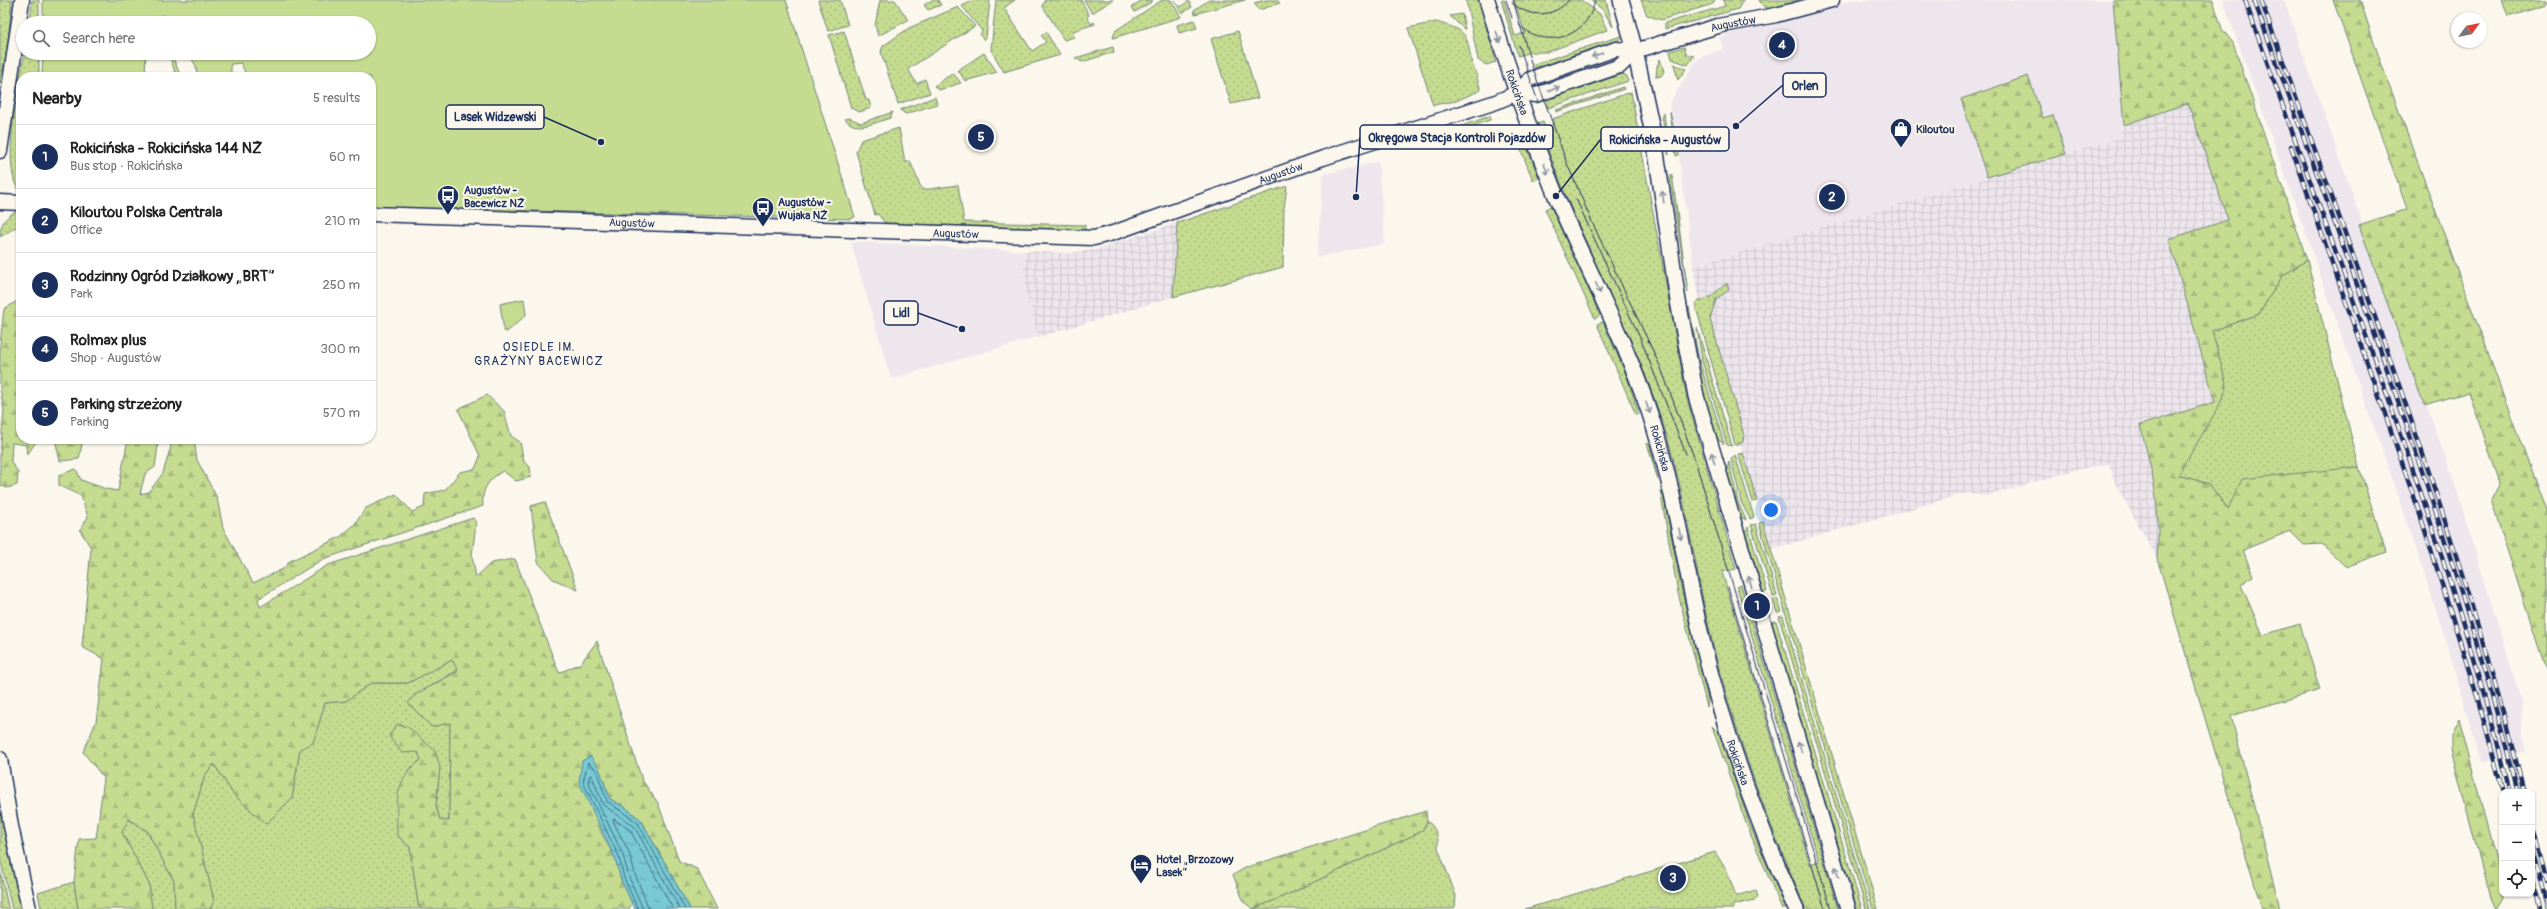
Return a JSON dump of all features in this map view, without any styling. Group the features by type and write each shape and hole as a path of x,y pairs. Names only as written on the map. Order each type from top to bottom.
{"main road":[{"name":"Rokicińska","path":"1487,0 1517,93 1556,196 1633,368 1650,413 1669,482 1704,648 1722,712 1758,821 1796,909"},
{"path":"1621,0 1635,51 1655,146 1678,301 1698,404 1848,909"}],"street":[{"path":"20,16 22,0"},
{"name":"Augustów","path":"376,214 1094,238 1517,93 1536,95 1620,66 1635,51 1718,26 1776,16 1832,0"},
{"path":"0,151 16,41"},
{"path":"0,202 16,203"},
{"path":"0,759 29,909"}],"shaded area":[{"path":"1852,0 2113,0 2124,124 2228,220 2118,126 2122,137 1693,266 1679,155 1669,104 1697,59 1723,49 1719,37"},
{"path":"2223,0 2284,0 2456,488 2521,700 2522,736 2525,751 2481,762 2444,635 2401,503"},
{"path":"2188,103 2228,220 2169,239 2215,402 2140,425 2155,481 2160,526 2157,558 2116,485 2109,464 2079,469 1986,496 1967,493 1771,549 1699,303 1693,266 2122,137 2118,126"},
{"path":"1378,162 1385,244 1317,257 1323,174"},
{"path":"1177,223 1173,297 1038,337 1023,281 1025,251 1069,253 1094,250"},
{"path":"861,242 1025,251 1023,281 1038,337 891,379 851,243"}],"green space":[{"path":"0,0 12,0 7,51 0,84"},
{"path":"32,0 39,0 39,16 31,16"},
{"path":"43,0 786,0 855,217 850,219 376,207 376,72 245,72 241,63 231,64 231,72 197,72 196,66 192,60 376,60 376,16 43,16"},
{"path":"818,0 840,0 848,25 828,31"},
{"path":"880,0 895,0 908,20 878,36 875,25"},
{"path":"932,0 938,0 941,5 928,10 924,5"},
{"path":"974,0 990,0 986,38 984,40 980,35 982,31 962,6"},
{"path":"996,0 1015,0 1004,8 1032,51 1046,42 1041,35 1046,32 1060,55 1004,72 991,50"},
{"path":"1044,0 1081,0 1089,15 1087,17 1091,24 1094,22 1095,24 1073,31 1074,37 1064,40 1042,5 1045,2"},
{"path":"1084,0 1113,0 1092,13"},
{"path":"1142,0 1153,1 1135,12 1132,7"},
{"path":"1162,0 1171,0 1181,17 1113,38 1115,31"},
{"path":"1174,0 1180,7 1189,1 1192,7 1182,13"},
{"path":"1209,0 1245,0 1195,14 1194,10"},
{"path":"1266,0 1277,0 1280,3 1259,10 1254,3"},
{"path":"1466,0 1478,0 1480,4 1496,62 1486,65 1478,60"},
{"path":"1501,0 1504,0 1515,36 1525,33 1514,0 1581,0 1600,14 1607,30 1547,52 1531,52 1518,56"},
{"path":"1590,0 1606,0 1613,27 1603,10"},
{"path":"1641,0 1715,1 1713,4 1661,20 1647,15"},
{"path":"1723,0 1743,0 1738,9 1665,29 1665,23 1725,6"},
{"path":"1759,0 1801,0 1778,9 1772,9 1767,8"},
{"path":"2113,0 2213,0 2222,29 2233,43 2307,260 2282,276 2259,314 2212,331 2227,387 2218,408 2178,475 2209,484 2228,509 2242,479 2359,467 2386,552 2346,567 2322,544 2304,545 2290,531 2243,550 2253,576 2241,585 2263,635 2300,624 2320,690 2231,716 2280,909 2262,909 2157,558 2158,522 2155,490 2140,425 2215,402 2169,239 2228,220 2188,103 2124,125"},
{"path":"2333,0 2360,0 2379,57 2547,514 2547,673 2491,500 2500,483 2469,392 2424,405 2359,225 2407,209"},
{"path":"2502,0 2547,0 2547,5 2508,17"},
{"path":"958,7 975,26 908,69 917,84 925,79 930,93 898,104 881,52 883,46 909,28"},
{"path":"1462,14 1465,29 1450,16"},
{"path":"1194,20 1197,28 1179,33 1177,25"},
{"path":"1436,22 1457,29 1466,38 1474,70 1478,75 1477,78 1481,90 1456,101 1433,105 1408,28"},
{"path":"844,31 866,100 869,100 871,108 859,112 851,108 829,35"},
{"path":"1238,31 1258,98 1231,104 1211,39"},
{"path":"1621,36 1619,40 1535,68 1534,64"},
{"path":"1113,47 1114,52 1082,62 1075,58"},
{"path":"1684,47 1687,55 1694,56 1688,65 1672,59 1670,51"},
{"path":"984,53 997,72 965,81 958,70"},
{"path":"1660,59 1664,71 1661,76 1656,77 1657,66"},
{"path":"23,60 39,60 39,72 21,72"},
{"path":"43,60 146,60 145,72 42,72"},
{"path":"171,60 174,60 179,72 175,72"},
{"path":"1674,64 1686,69 1678,80"},
{"path":"953,73 961,83 939,90 934,86"},
{"path":"1622,74 1627,76 1628,81 1548,108 1546,100"},
{"path":"2028,76 2043,118 2053,115 2066,154 1987,177 1961,99"},
{"path":"1623,87 1624,89 1556,112 1556,110"},
{"path":"1631,92 1687,399 1736,569 1722,572 1810,864 1819,861 1737,587 1741,585 1838,909 1806,909 1766,812 1732,713 1713,645 1686,512 1666,433 1646,377 1573,213 1538,124 1543,122 1545,127 1554,124 1552,119"},
{"path":"935,97 937,104 906,114 900,110"},
{"path":"16,98 16,185 12,167 11,148"},
{"path":"893,112 890,118 860,126 849,123 845,119 849,118 861,123"},
{"path":"1670,112 1679,155 1676,156"},
{"path":"1664,113 1669,155 1667,151 1662,114"},
{"path":"1490,116 1490,120 1426,142 1425,139"},
{"path":"899,128 905,162 910,161 922,190 958,185 964,222 1085,225 1085,231 885,223 878,214 875,215 856,152 861,140"},
{"path":"1520,130 1539,178 1533,180 1515,135"},
{"path":"1672,174 1688,293 1670,178"},
{"path":"1287,186 1284,208 1283,267 1173,297 1177,223"},
{"path":"1551,206 1600,315 1595,319 1545,209"},
{"path":"16,212 16,227 0,237 1,227 5,219"},
{"path":"2307,260 2359,467 2331,471 2228,509 2209,484 2178,475 2227,387 2212,331 2259,314 2282,276"},
{"path":"1727,283 1729,290 1716,299 1710,319 1744,435 1743,442 1735,445 1695,304 1697,301 1709,298"},
{"path":"524,299 526,315 507,332 504,331 500,304"},
{"path":"16,302 16,444 12,443 11,462 18,472 17,485 7,488 0,485 0,454 4,410 0,388 0,344 4,309"},
{"path":"1689,307 1699,359 1724,444 1715,435 1708,410 1694,350"},
{"path":"1603,322 1627,377 1639,414 1636,415 1597,324"},
{"path":"1697,328 1732,446 1727,445 1702,360"},
{"path":"487,395 504,411 511,436 520,442 524,462 530,467 531,477 516,481 503,471 494,477 487,485 483,494 483,506 323,559 258,599 260,607 328,565 473,518 476,523 472,556 476,577 491,563 515,559 559,673 581,663 597,641 642,780 658,803 679,861 697,869 717,909 690,909 641,820 626,808 610,799 599,768 600,830 615,858 621,880 632,903 629,909 421,909 418,903 410,847 397,835 397,803 398,793 405,776 421,760 418,752 402,753 389,736 397,724 408,727 435,751 440,767 436,806 440,820 449,821 450,723 432,727 408,703 415,695 458,671 452,660 408,683 371,683 346,701 325,703 313,743 300,749 292,798 266,824 234,795 214,764 205,775 193,814 214,901 210,909 175,909 174,881 147,831 129,819 122,832 149,884 152,909 78,909 74,882 79,839 96,838 104,778 83,752 96,722 104,659 82,647 91,548 80,530 88,517 81,496 59,485 59,475 76,469 81,480 106,489 118,491 127,444 155,444 158,446 155,467 145,474 140,494 149,492 163,473 171,446 170,444 195,444 197,460 217,498 223,528 253,583 283,569 290,561 340,537 354,525 366,508 396,494 412,512 424,507 425,494 445,490 460,472 475,469 480,456 458,409"},
{"path":"1647,443 1650,445 1658,480"},
{"path":"19,444 35,444 27,455 26,445"},
{"path":"56,444 82,444 79,459 60,461"},
{"path":"1743,453 1757,501 1753,502 1738,454"},
{"path":"1735,455 1754,517 1750,519 1741,502 1731,459"},
{"path":"1729,462 1738,502 1746,520 1739,516 1726,472"},
{"path":"1660,490 1663,493 1682,592 1708,699 1707,707 1678,593"},
{"path":"545,502 578,590 553,579 538,562 531,506"},
{"path":"1763,522 1878,909 1873,909 1759,523"},
{"path":"1756,524 1777,595 1773,596 1751,525"},
{"path":"1748,527 1767,591 1762,593 1744,532"},
{"path":"1777,598 1782,612 1777,613 1773,599"},
{"path":"1783,616 1870,909 1866,909 1779,617"},
{"path":"1776,621 1862,909 1857,909 1771,622"},
{"path":"452,660 458,670 415,695 450,723 449,821 440,820 436,805 440,767 418,751 421,760 408,770 397,835 410,847 418,903 421,909 210,909 214,901 193,814 205,775 214,764 234,795 284,806 292,798 300,749 313,743 325,703 346,701 371,683 408,683"},
{"path":"2459,719 2499,872 2499,897 2502,897 2495,909 2490,898 2451,750 2451,735"},
{"path":"1712,726 1719,733 1750,825 1786,909 1782,909 1747,826"},
{"path":"0,811 21,909 12,909 0,858"},
{"path":"1426,811 1427,821 1422,831 1291,893 1253,909 1244,902 1233,875 1247,867"},
{"path":"128,819 147,831 174,881 175,909 152,909 149,884 122,832"},
{"path":"1427,821 1433,826 1436,833 1438,848 1456,896 1455,907 1452,909 1253,909 1291,893 1422,831"},
{"path":"1715,852 1727,871 1736,896 1756,890 1758,898 1733,905 1733,909 1525,909"},
{"path":"0,870 8,906 9,909 0,909"},
{"path":"74,882 78,909 41,909 38,893"}],"water":[{"path":"590,756 599,768 610,799 626,808 641,820 690,909 635,909 621,880 615,858 579,782 582,761"}],"tram line":[{"path":"1506,0 1512,18"},
{"path":"1513,0 1531,63 1566,161 1592,222 1661,368 1695,460 1831,909"},
{"path":"1512,3 1526,11 1541,14 1556,10 1569,0"},
{"path":"1519,25 1530,33 1541,37 1553,38 1565,36 1575,31 1584,23 1591,13 1595,0"},
{"path":"1519,45 1538,102"},
{"path":"1576,199 1641,340 1686,454"},
{"path":"1728,587 1825,909"}],"railway":[{"path":"2245,0 2421,492 2483,691 2509,789"},
{"path":"2254,0 2361,295 2429,492 2491,691 2517,789"},
{"path":"2261,0 2402,393 2435,492 2497,691 2523,789"},
{"path":"2291,146 2418,508 2477,696 2502,789"},
{"path":"2533,825 2547,883"},
{"path":"2535,860 2547,909"},
{"path":"2535,893 2539,909"}],"place":[{"name":"Rolmax plus","path":"1782,45"},
{"name":"Orlen","path":"1736,126"},
{"name":"Parking strzeżony","path":"981,137"},
{"name":"Lasek Widzewski","path":"601,142"},
{"name":"Kiloutou","path":"1901,148"},
{"name":"Rokicińska - Augustów","path":"1556,196"},
{"name":"Okręgowa Stacja Kontroli Pojazdów","path":"1356,197"},
{"name":"Kiloutou Polska Centrala","path":"1832,197"},
{"name":"Augustów - Bacewicz NŻ","path":"448,216"},
{"name":"Augustów - Wujaka NŻ","path":"763,228"},
{"name":"Lidl","path":"962,329"},
{"name":"Rokicińska - Rokicińska 144 NŻ","path":"1757,606"},
{"name":"Rodzinny Ogród Działkowy „BRT”","path":"1673,878"},
{"name":"Hotel „Brzozowy Lasek”","path":"1141,884"}],"district":[{"name":"OSIEDLE IM. GRAŻYNY BACEWICZ","path":"539,354"}]}
